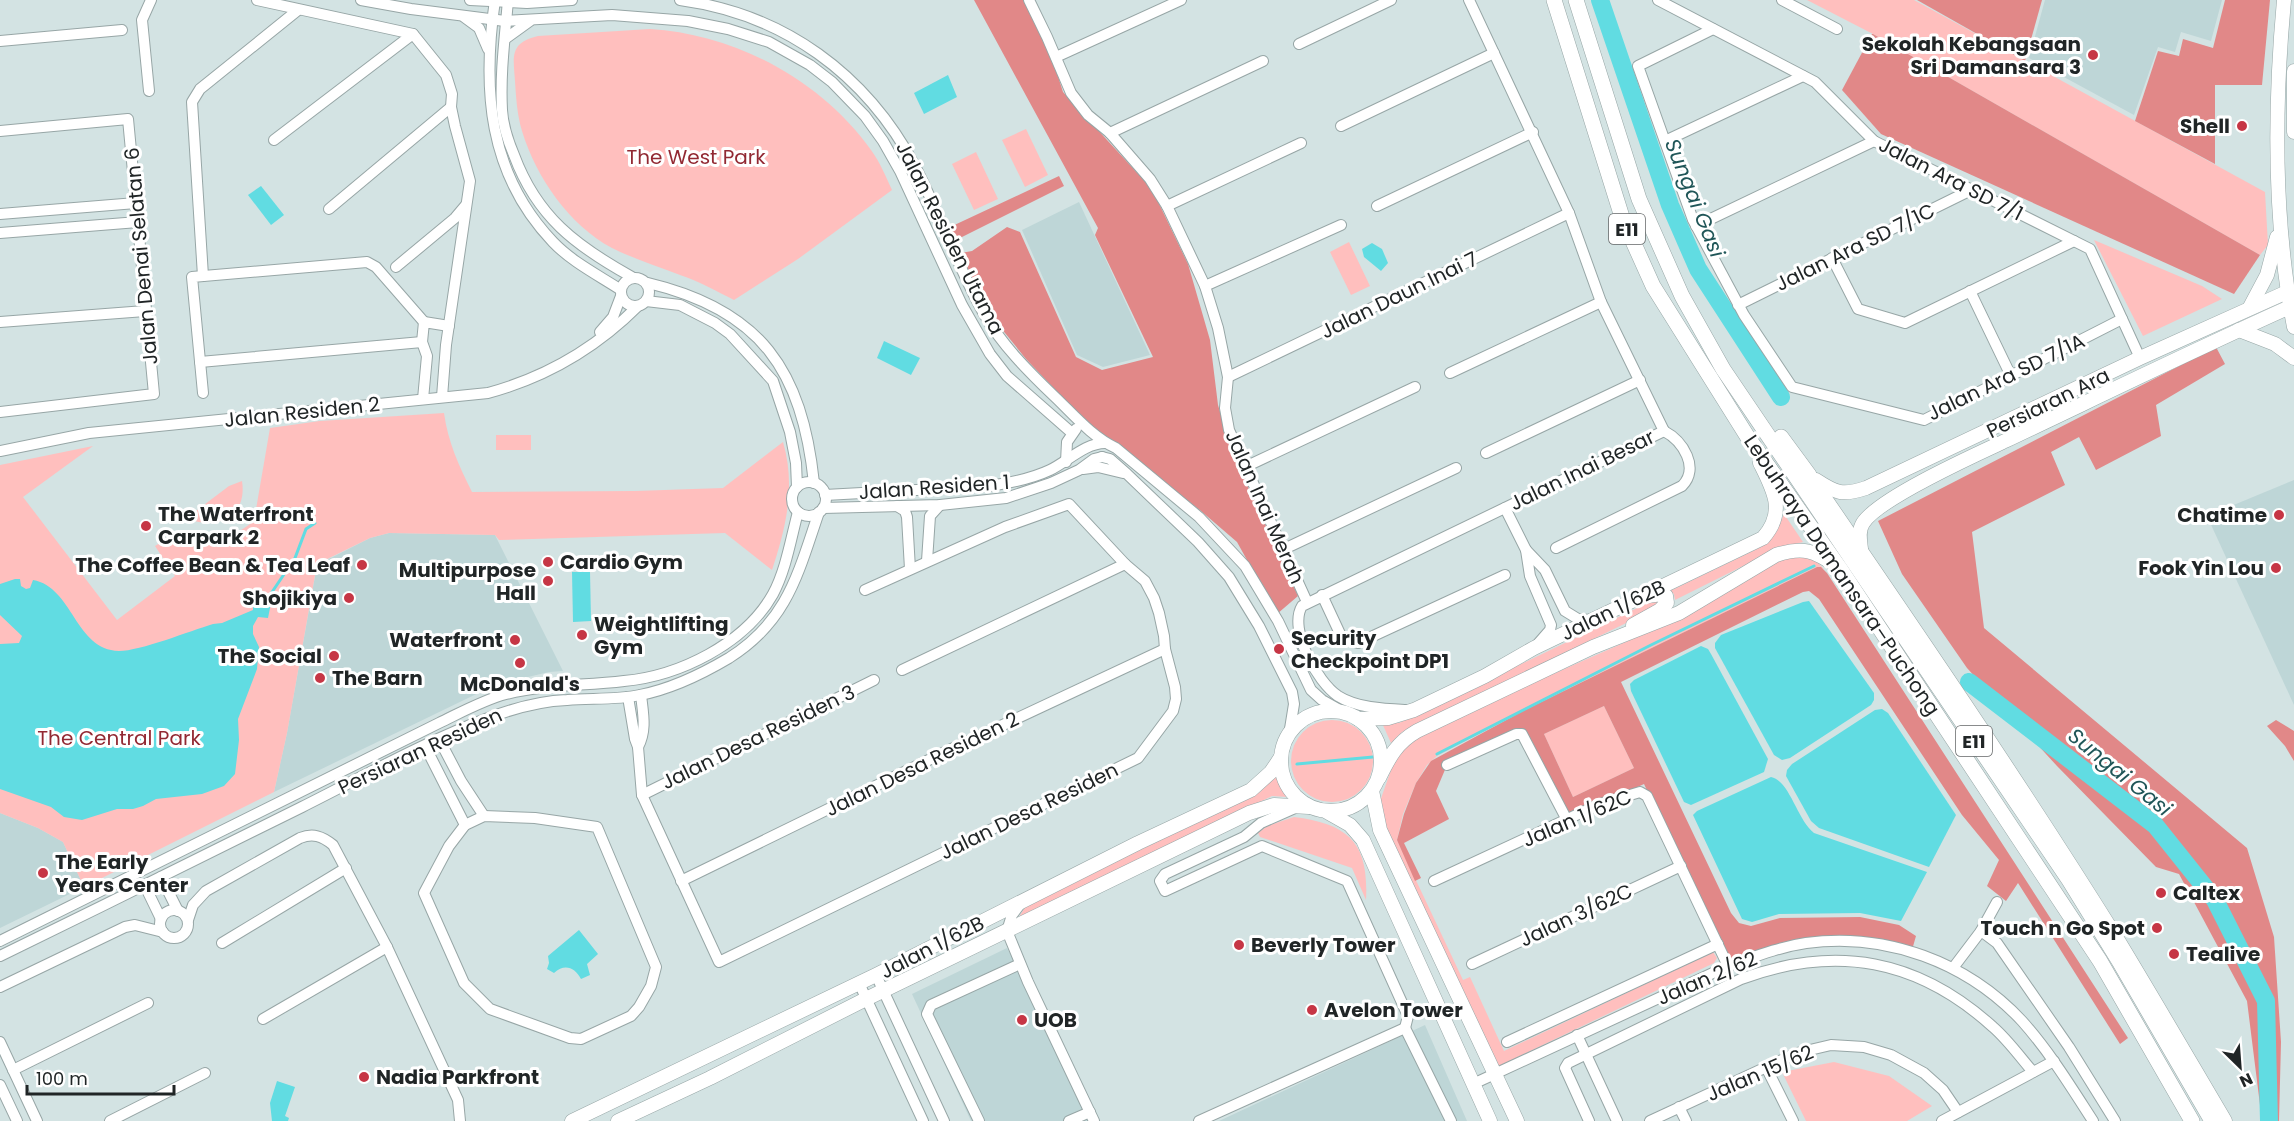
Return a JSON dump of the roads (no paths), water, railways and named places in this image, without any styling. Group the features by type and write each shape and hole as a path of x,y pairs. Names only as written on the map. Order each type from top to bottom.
{"highway":[{"name":"Lebuhraya Damansara–Puchong","path":"1554,0 1622,217 1636,253 1663,303 1748,436 1839,567 2100,961 2192,1121"},
{"name":"E11","path":"1576,0 1639,199 1682,296 1723,369 2068,880 2119,961 2212,1121"},
{"path":"1723,369 1770,423 1809,475"}],"main road":[{"path":"2284,0 2278,69 2277,197 2294,327"},
{"path":"2294,71 2294,132"},
{"path":"2250,307 2267,275 2280,224"},
{"name":"Persiaran Ara","path":"1809,475 1830,490 1841,494 1866,488 2250,307 2291,299"},
{"name":"Persiaran Ara","path":"1861,551 1860,532 1864,522 1874,512 1907,490 2239,330 2291,299"},
{"path":"2239,330 2275,344 2294,358"},
{"path":"2007,423 2014,437"},
{"name":"Jalan 1/62B","path":"1353,716 1388,718 1414,710 1485,676 1590,620 1763,538 1773,527 1777,515 1775,499 1748,436"},
{"path":"1809,475 1968,708 2055,841 2116,938 2225,1121"},
{"name":"Jalan 1/62B","path":"1379,778 1392,752 1410,735 1593,647 1679,613 1776,555 1794,549 1809,551 1819,554 1839,567"},
{"path":"1593,647 1660,610 1668,600 1662,594 1640,598"},
{"path":"1327,812 1344,810 1360,803 1372,791 1379,778 1382,761 1379,745 1371,730 1353,716 1335,711 1322,712 1309,717 1298,724 1289,735 1281,757 1282,772 1287,786 1306,806 1327,812 1350,825 1363,840 1490,1121"},
{"name":"Jalan 1/62B","path":"572,1121 876,975 1251,790 1271,772 1281,757"},
{"path":"1372,791 1380,830 1517,1121"},
{"name":"Jalan 1/62B","path":"618,1121 1257,810 1274,805 1306,806"}],"street":[{"path":"149,91 142,20 151,0"},
{"path":"257,0 413,34 446,75 452,94 451,107 470,181 449,326 442,397"},
{"name":"Jalan Residen Utama","path":"361,0 506,21 612,15 688,21 728,29 769,42 816,69 859,109 883,141 900,171 962,305 990,354 1007,376 1072,433"},
{"path":"470,0 572,0"},
{"path":"495,0 488,87 498,145 520,198 554,243 621,293 628,304 680,305 715,322 730,334 773,381 790,432 796,463 797,487 793,502 798,512 808,516 821,510 825,495 823,489 814,483 805,483 797,487"},
{"name":"Jalan Residen Utama","path":"680,0 725,9 790,35 824,57 872,101 895,132 915,166 984,314 1010,352 1082,423 1105,443 1116,448 1199,517 1245,566 1278,621 1311,690 1322,700 1353,716"},
{"name":"Jalan Inai Merah","path":"1029,0 1071,93 1088,115 1110,133 1150,179 1167,206 1205,286 1218,328 1228,377 1226,417 1234,443 1307,602"},
{"path":"1056,57 1181,0"},
{"path":"1299,44 1391,0"},
{"name":"Jalan Inai Besar","path":"1307,602 1664,431 1601,302 1569,213 1533,132 1469,0"},
{"name":"Jalan Ara SD 7/1","path":"1658,0 1815,82 1874,141 2090,249 2140,358"},
{"path":"1782,0 1837,29"},
{"path":"508,1 501,70 504,127 531,193 562,231 595,257 632,277 638,277 648,283 695,298 722,312 752,333 773,354 786,375 797,403 807,440 814,483"},
{"path":"203,276 192,102 200,89 298,10"},
{"path":"460,15 479,28 490,52"},
{"path":"505,39 519,27 536,19"},
{"name":"Jalan Ara SD 7/1A","path":"1713,29 1638,66 1696,226 1738,304 1792,387 1924,420 2122,319"},
{"path":"0,41 122,30"},
{"path":"274,140 413,34"},
{"path":"1341,126 1494,53"},
{"path":"816,69 824,57"},
{"path":"1110,133 1263,61"},
{"path":"1665,141 1803,75"},
{"path":"329,208 451,107"},
{"name":"Jalan Denai Selatan 6","path":"0,131 128,119 153,394 0,412"},
{"path":"1377,206 1533,132"},
{"path":"1696,226 1874,141"},
{"path":"1167,206 1301,142"},
{"name":"Jalan Ara SD 7/1C","path":"1738,304 1971,190"},
{"path":"0,214 136,203"},
{"path":"396,267 455,218 467,204"},
{"name":"Jalan Daun Inai 7","path":"1228,377 1569,213"},
{"path":"0,232 138,222"},
{"path":"1205,286 1341,225"},
{"path":"1832,258 1858,309 1905,323 2073,241"},
{"path":"203,393 192,277 367,262 376,267 424,322 449,326"},
{"path":"621,293 624,282 632,277"},
{"path":"642,304 650,293 648,283"},
{"path":"1970,291 2011,376"},
{"name":"Jalan Residen 2","path":"594,342 613,317 621,293"},
{"path":"1450,373 1601,302"},
{"name":"Jalan Residen 2","path":"0,451 89,433 475,395 521,383 555,369 611,331 642,304"},
{"path":"0,322 145,311"},
{"path":"423,399 427,356 422,342 424,322"},
{"path":"200,362 422,342"},
{"path":"1486,453 1640,381"},
{"path":"1245,467 1415,387"},
{"path":"1066,462 1065,449 1072,433 1082,423"},
{"path":"1556,548 1682,486 1687,481 1691,467 1682,445 1664,431"},
{"path":"1105,443 1102,457 1110,459 1127,474 1205,551 1229,577 1255,618 1292,692 1294,704 1289,735"},
{"name":"Jalan Residen 1","path":"825,495 990,486 1035,476 1066,462 1093,445 1105,443"},
{"name":"Jalan Residen 1","path":"821,510 940,505 998,499 1026,493 1079,470 1094,459 1102,457"},
{"path":"1079,470 1098,467 1127,474"},
{"path":"1282,550 1456,468"},
{"name":"Jalan Desa Residen","path":"628,697 638,747 642,795 719,962 1138,758 1173,711 1175,687 1154,598 1145,582 1069,504 1005,527 865,590"},
{"path":"927,561 930,516 940,505"},
{"path":"897,506 905,511 907,517 910,569"},
{"path":"1505,508 1526,550 1530,576 1551,625 1550,630 1534,648"},
{"name":"Persiaran Residen","path":"0,956 439,739 490,717 528,705 641,695 689,679 729,658 768,626 784,604 793,587 821,510"},
{"name":"Persiaran Residen","path":"0,941 439,723 500,696 547,686 640,679 681,667 702,657 739,632 766,604 779,579 798,512"},
{"path":"1526,550 1539,562 1569,615 1590,620"},
{"path":"902,670 1125,564"},
{"path":"1322,595 1342,638 1358,643 1505,575"},
{"path":"1535,588 1550,580"},
{"path":"1307,602 1299,612 1299,633 1312,664 1329,688 1339,696 1362,705 1414,710"},
{"name":"Jalan Desa Residen 2","path":"681,881 943,753 1165,649"},
{"name":"Jalan Desa Residen 3","path":"642,795 874,680"},
{"name":"Jalan Desa Residen","path":"638,747 643,738 644,723 641,695"},
{"path":"1447,765 1516,734 1522,734 1567,820"},
{"path":"439,739 461,782 483,816"},
{"path":"425,746 465,825"},
{"path":"446,790 461,782"},
{"name":"Jalan 1/62C","path":"1434,881 1626,795 1634,792 1644,793 1728,966"},
{"path":"1306,806 1271,818 1244,837 1165,874 1160,881 1165,891 1262,846 1347,880 1408,1016 1405,1028 1451,1121"},
{"path":"483,816 535,818 597,827 656,967 651,986 631,1016 581,1039 570,1038 490,1009 464,983 424,893 449,846 465,825 483,816"},
{"path":"145,886 161,919 160,928 170,938 178,938 185,933 193,905 206,891 308,835 325,839 333,845 387,947 458,1100 460,1121"},
{"name":"Jalan 3/62C","path":"1472,964 1681,866"},
{"path":"222,943 346,868"},
{"path":"162,877 178,911 188,920"},
{"path":"1023,901 1012,915 1007,931 1020,964 1092,1116 1070,1121"},
{"path":"1953,968 1981,931 1997,902"},
{"path":"161,919 168,912 178,911"},
{"path":"0,987 125,927 135,925 163,932"},
{"path":"1981,931 1997,944 2069,1047 2115,1121"},
{"name":"Jalan 2/62","path":"1473,1084 1728,966 1771,950 1807,943 1860,941 1898,947 1931,958 1987,988 2013,1012 2054,1061 2093,1121"},
{"path":"1507,1042 1718,944"},
{"path":"263,1019 387,947"},
{"path":"1891,966 1898,947"},
{"name":"Jalan 2/62","path":"1589,1121 1564,1068 1568,1063 1741,979 1761,972 1822,962 1856,962 1891,966 1919,976 1951,993 1994,1028 2033,1072"},
{"path":"979,1121 927,1014 931,1005 1020,964"},
{"path":"876,975 944,1121"},
{"path":"859,983 922,1121"},
{"path":"13,1070 148,1003"},
{"path":"1199,1121 1405,1028"},
{"path":"1577,1035 1617,1121"},
{"path":"0,1042 38,1121"},
{"name":"Jalan 15/62","path":"1650,1121 1797,1053 1831,1045 1864,1047 1891,1055 1924,1073 1942,1090 1958,1112"},
{"path":"1942,1121 2054,1061"},
{"path":"1766,1067 1793,1121"},
{"path":"110,1121 205,1073"},
{"path":"0,1085 15,1120"},
{"path":"1679,1107 1686,1121"}],"water":[{"path":"948,75 957,97 924,114 914,93"},
{"path":"261,186 284,215 271,225 248,195"},
{"path":"1372,243 1382,249 1388,263 1381,271 1364,257 1362,249"},
{"path":"884,341 920,358 911,375 877,358"},
{"path":"572,572 590,572 591,621 573,622"},
{"path":"20,579 21,586 26,589 30,588 33,580 46,585 57,594 93,640 104,648 119,651 139,648 222,623 253,610 253,603 260,600 262,596 268,598 271,603 268,618 258,617 253,626 253,634 259,647 257,669 238,719 239,740 235,774 224,786 202,794 156,799 133,809 117,809 82,820 64,817 51,807 0,789 0,644 19,643 22,636 0,615 0,584"},
{"path":"1809,601 1874,693 1874,700 1871,705 1790,758 1782,760 1774,755 1715,648 1715,643 1721,635"},
{"path":"1701,646 1708,649 1711,654 1768,759 1764,772 1691,805 1684,802 1631,691 1630,684"},
{"path":"1882,709 1888,713 1956,815 1929,867 1819,828 1811,821 1786,776 1792,764 1875,710"},
{"path":"1771,777 1783,786 1814,833 1927,872 1901,921 1860,913 1779,914 1752,922 1742,919 1693,815 1697,811"},
{"path":"579,930 598,954 587,964 590,975 581,979 569,968 562,968 554,973 547,969 548,956"},
{"path":"277,1081 295,1087 285,1116 289,1118 288,1121 272,1121 270,1103"}],"waterway":[{"name":"Sungai Gasi","path":"1600,0 1670,205 1698,269 1781,397"},
{"path":"268,598 295,558 306,529 315,523"},
{"path":"1437,754 1651,645 1814,566"},
{"name":"Sungai Gasi","path":"1969,682 2155,825 2215,900 2266,1001 2269,1121"},
{"path":"1297,764 1373,757"}],"place":[{"name":"Sekolah Kebangsaan Sri Damansara 3","path":"2093,55"},
{"name":"Shell","path":"2242,126"},
{"name":"Chatime","path":"2279,515"},
{"name":"The Waterfront Carpark 2","path":"146,526"},
{"name":"Cardio Gym","path":"548,562"},
{"name":"The Coffee Bean & Tea Leaf","path":"362,565"},
{"name":"Fook Yin Lou","path":"2276,568"},
{"name":"Multipurpose Hall","path":"548,581"},
{"name":"Shojikiya","path":"349,598"},
{"name":"Weightlifting Gym","path":"582,635"},
{"name":"Waterfront","path":"515,640"},
{"name":"Security Checkpoint DP1","path":"1279,649"},
{"name":"The Social","path":"334,656"},
{"name":"McDonald's","path":"520,663"},
{"name":"The Barn","path":"320,678"},
{"name":"The Early Years Center","path":"43,873"},
{"name":"Caltex","path":"2161,893"},
{"name":"Touch n Go Spot","path":"2157,928"},
{"name":"Beverly Tower","path":"1239,945"},
{"name":"Tealive","path":"2174,954"},
{"name":"Avelon Tower","path":"1312,1010"},
{"name":"UOB","path":"1022,1020"},
{"name":"Nadia Parkfront","path":"364,1077"}],"park label":[{"name":"The West Park","path":"696,157"},
{"name":"The Central Park","path":"119,738"}]}
